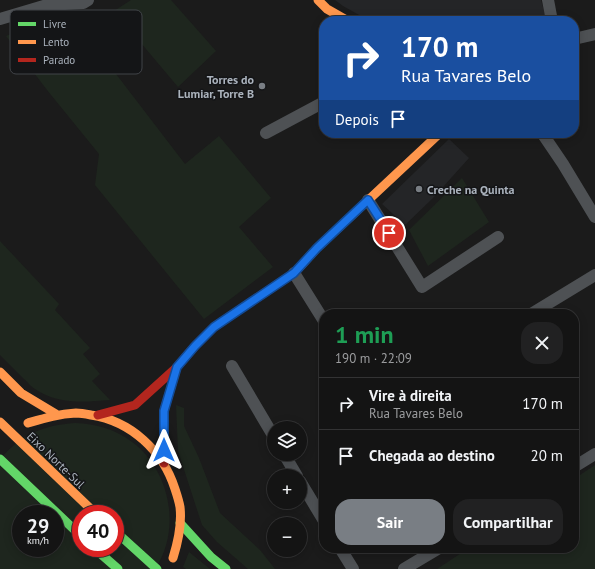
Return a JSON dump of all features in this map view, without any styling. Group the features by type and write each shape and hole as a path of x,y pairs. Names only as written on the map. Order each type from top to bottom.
{"main road":[{"path":"318,0 327,9 339,16"},
{"path":"98,415 135,405 177,367 214,327 294,273 317,248 435,138"},
{"path":"164,463 164,411 177,367"},
{"path":"0,372 21,393 56,414"},
{"path":"28,423 56,414 76,413 98,415 117,422 136,432 151,446 164,463 173,482 179,502 180,523 178,544 173,558"},
{"name":"Eixo Norte-Sul","path":"0,422 87,505"},
{"path":"0,459 72,527"},
{"path":"180,523 211,557 226,569"},
{"path":"124,539 157,569"},
{"path":"104,557 118,569"}],"street":[{"path":"30,10 47,5 83,3 88,0"},
{"path":"548,0 551,16"},
{"path":"0,19 10,16"},
{"path":"579,38 595,34"},
{"path":"266,133 319,105"},
{"path":"545,138 595,217"},
{"path":"368,200 422,287 498,237"},
{"path":"294,273 319,313"},
{"path":"539,309 595,275"},
{"path":"232,366 267,425"},
{"path":"579,464 595,454"},
{"path":"307,493 319,513"},
{"path":"343,553 352,569"},
{"path":"404,569 431,553"}],"shaded area":[{"path":"131,0 171,0 216,51 178,87 142,44 142,10 116,10"},
{"path":"335,0 541,0 546,16 361,16"},
{"path":"10,34 10,41 6,36"},
{"path":"35,74 116,74 185,164 219,136 271,198 239,227 273,267 204,319 95,185 99,154"},
{"name":"Creche na Quinta","path":"449,139 469,158 433,198 405,225 382,204"},
{"path":"462,178 489,222 428,266 409,230"},
{"path":"0,241 59,304 55,310 90,348 83,354 100,374 92,381 110,400 81,402 53,398 32,387 0,355"},
{"path":"176,405 184,408 184,426 199,458 220,513 261,551 275,569 248,569 217,542 202,525 178,451"},
{"path":"75,423 105,428 126,437 145,454 155,468 163,484 168,501 170,519 168,536 163,553 155,569 0,569 0,459 16,444 33,433 53,426"},
{"path":"595,465 595,569 437,569 461,553 579,553 579,476"},
{"path":"189,552 210,569 186,569 183,567"}],"traffic: fast":[{"path":"0,459 72,527"},
{"path":"180,523 211,557 226,569"},
{"path":"124,539 157,569"},
{"path":"104,557 118,569"}],"traffic: slow":[{"path":"318,0 327,9 339,16"},
{"path":"298,269 317,248 435,138"},
{"path":"0,372 21,393 56,414"},
{"path":"28,423 57,415 76,413 83,414 106,418 132,431 144,440 154,450 170,475 179,502 180,526 173,558"},
{"path":"0,422 87,505"}],"traffic: jam":[{"path":"98,415 135,405 177,367 214,327 298,269"},
{"path":"164,463 164,411 177,367"}],"place":[{"name":"Torres do Lumiar, Torre B","path":"262,86"},
{"name":"Creche na Quinta","path":"419,189"}],"route":[{"path":"164,450 164,411 177,367 214,327 294,273 317,248 368,200 389,233"}]}
